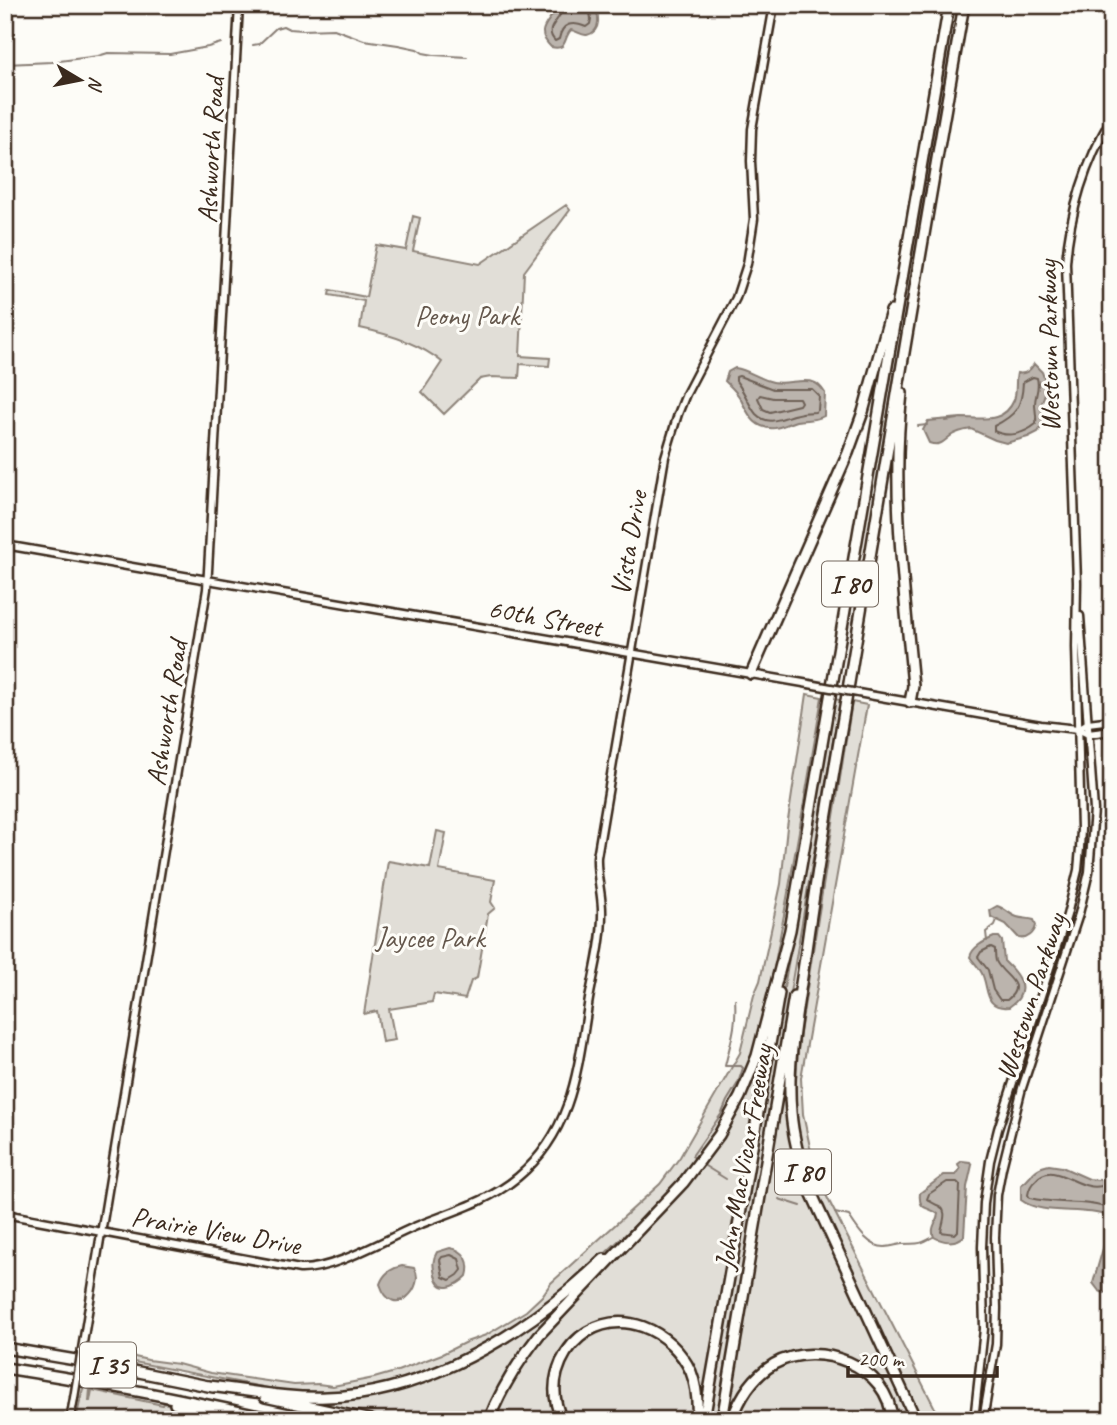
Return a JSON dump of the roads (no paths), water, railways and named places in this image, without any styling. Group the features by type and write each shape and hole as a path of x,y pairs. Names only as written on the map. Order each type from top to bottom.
{"highway":[{"name":"I 80","path":"489,1420 507,1379 539,1335 683,1183 711,1147 740,1097 757,1056 790,930 949,5"},
{"name":"I 80","path":"916,1420 809,1188 794,1137 790,1111 791,1073 813,902 912,297 964,5"},
{"path":"751,674 848,453 863,412 904,270"},
{"path":"911,702 913,686 897,502 898,426 912,297"},
{"name":"John MacVicar Freeway","path":"722,1420 784,1049 813,902"},
{"name":"John MacVicar Freeway","path":"705,1420 790,930"},
{"path":"209,1386 324,1398 368,1393 408,1382 482,1350 534,1318 568,1292 640,1228"},
{"path":"562,1420 555,1392 555,1379 561,1361 585,1333 618,1322 644,1326 657,1332 675,1347 694,1380 697,1420"},
{"name":"I 35","path":"5,1348 99,1364 372,1420"},
{"path":"732,1420 737,1404 762,1372 781,1361 806,1354 835,1357 862,1369 880,1386 890,1406 892,1420"},
{"name":"I 35","path":"5,1368 95,1382 277,1420"},
{"path":"95,1382 231,1420"}],"street":[{"name":"Ashworth Road","path":"70,1420 209,579 239,5"},
{"name":"Vista Drive","path":"453,1213 492,1196 531,1165 552,1138 570,1100 576,1078 601,929 602,907 597,857 661,477 670,437 686,394 736,298 750,250 754,204 752,129 774,5"},
{"name":"Westown Parkway","path":"974,1420 984,1329 982,1236 986,1182 998,1129 1067,915 1076,879 1081,829 1077,582 1066,263 1069,230 1080,184 1112,117"},
{"name":"60th Street","path":"5,545 1041,725 1079,729 1088,734"},
{"name":"Westown Parkway","path":"984,1420 996,1343 995,1237 997,1195 1002,1168 1022,1088 1079,914 1089,872 1094,810 1077,582"},
{"path":"1079,729 1088,723 1112,720"},
{"path":"1088,734 1112,731"},
{"name":"Prairie View Drive","path":"5,1214 307,1269 326,1266 453,1213"}],"water":[{"path":"557,5 594,5 598,18 597,27 592,33 585,35 571,30 563,45 551,47 543,35 543,30"},
{"path":"1034,364 1042,372 1047,386 1042,403 1044,423 1038,432 1006,443 971,429 957,433 939,444 929,443 923,430 928,421 984,419 1004,413 1014,400 1017,373 1027,372"},
{"path":"735,368 773,382 815,383 825,393 824,416 775,428 762,426 753,419 738,395 725,381 728,372"},
{"path":"997,906 1017,917 1034,920 1036,925 1032,933 1028,937 1019,938 1006,924 991,917 990,910"},
{"path":"999,937 1002,941 1004,961 1021,984 1020,995 1009,1007 1001,1007 992,1002 982,973 970,957 976,947"},
{"path":"962,1161 972,1165 967,1187 964,1236 953,1241 941,1240 933,1234 938,1214 922,1205 920,1193 944,1175 956,1175 960,1169 958,1164"},
{"path":"1049,1165 1062,1167 1089,1179 1112,1177 1112,1218 1089,1212 1041,1208 1021,1200 1021,1185 1035,1171"},
{"path":"1104,1245 1112,1245 1112,1291 1104,1293 1093,1283"},
{"path":"450,1248 463,1254 468,1271 467,1276 458,1283 445,1287 437,1281 433,1266 437,1252"},
{"path":"402,1266 414,1268 417,1275 416,1284 407,1297 400,1301 393,1300 386,1295 380,1284 388,1272"}],"waterway":[{"path":"253,45 259,44 276,28 283,26 303,30 334,29 364,40 417,49 423,53 467,57"},
{"path":"5,64 52,62 108,53 170,54 221,43"},
{"path":"946,421 958,419"},
{"path":"918,426 927,425"},
{"path":"987,941 986,932 997,920"},
{"path":"696,1159 692,1156 722,1113 743,1068 725,1066 734,1025 735,999"},
{"path":"705,1166 726,1179"},
{"path":"779,1199 801,1206"},
{"path":"835,1213 849,1216 864,1236 879,1246 918,1244 933,1237"}],"park label":[{"name":"Peony Park","path":"467,315"},
{"name":"Jaycee Park","path":"430,937"}]}
